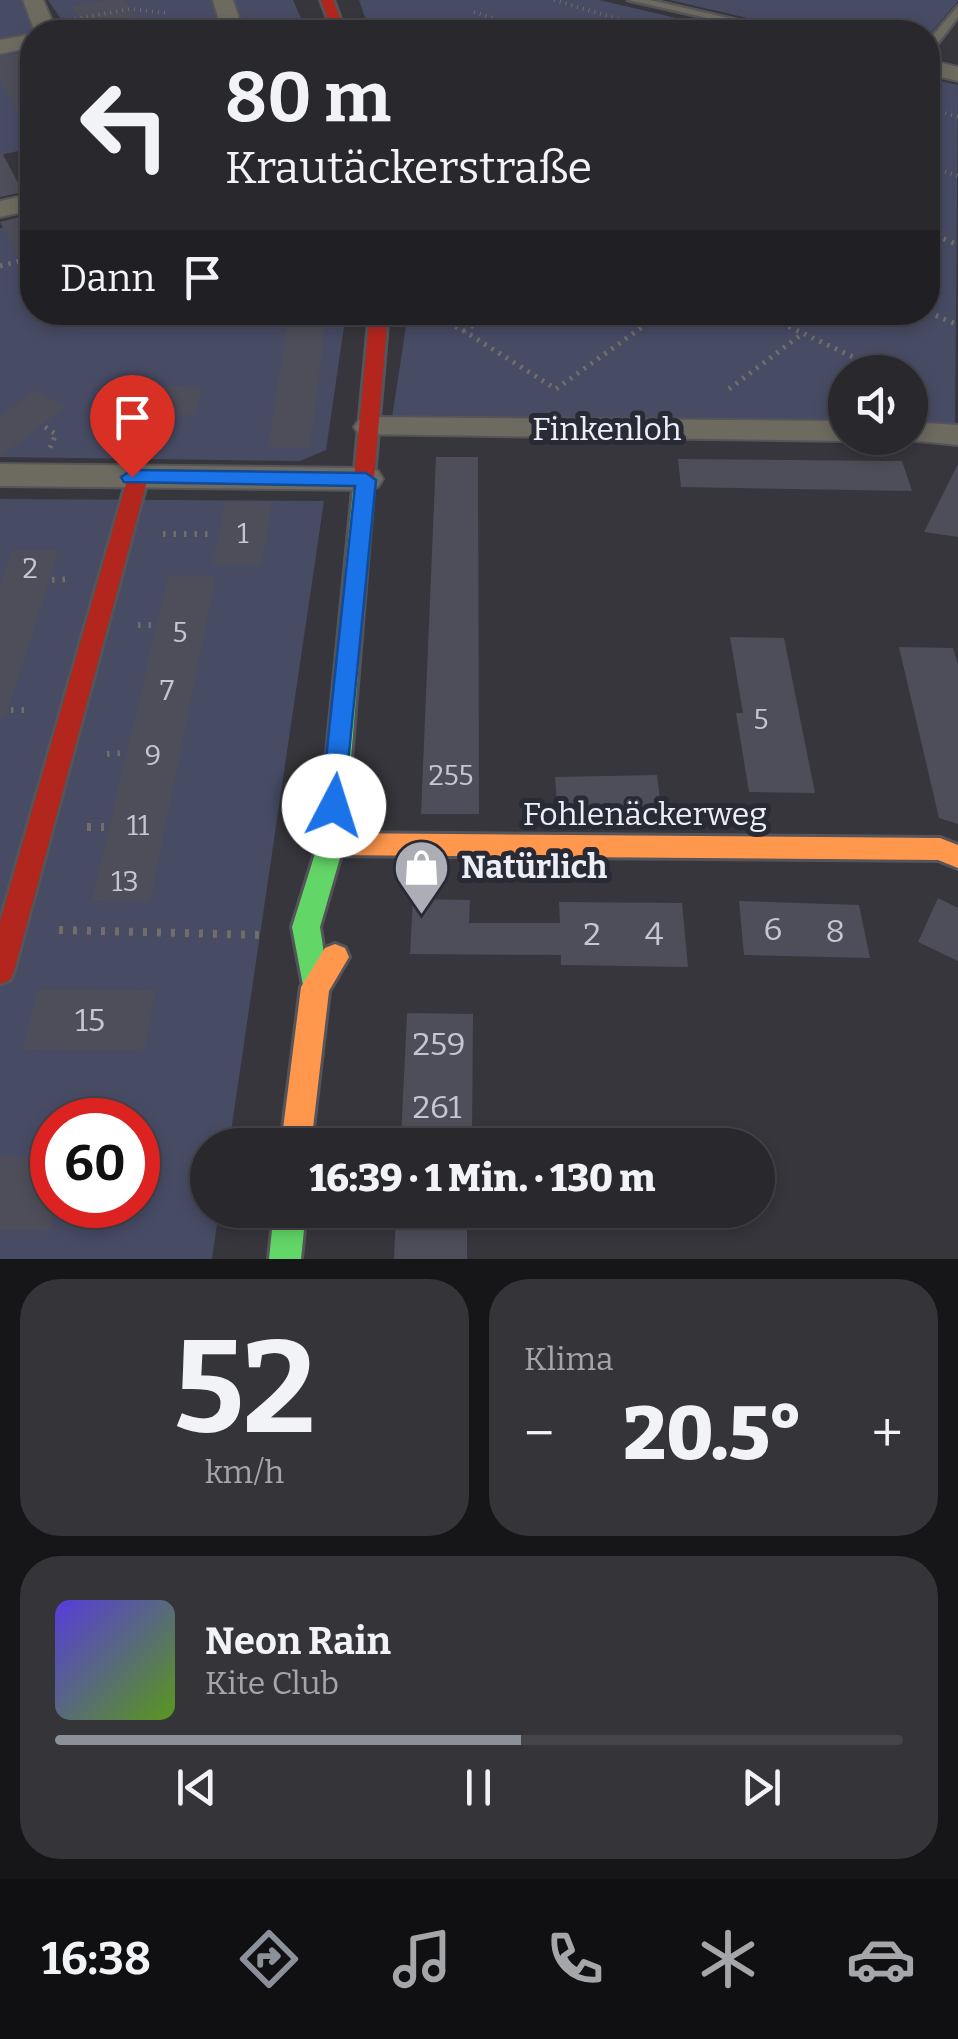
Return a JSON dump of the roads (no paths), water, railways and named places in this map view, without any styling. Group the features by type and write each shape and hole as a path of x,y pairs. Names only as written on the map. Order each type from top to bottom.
{"main road":[{"path":"315,988 303,955 304,934 307,910 326,873 331,844 378,325"},
{"path":"0,971 4,943 138,477"},
{"name":"Fohlenäckerweg","path":"331,844 940,849 958,857"},
{"path":"326,873 337,899"},
{"path":"298,1128 315,988 334,958 341,934"},
{"path":"284,1259 288,1228"}],"street":[{"name":"Finkenloh","path":"370,427 828,431"},
{"path":"928,433 958,435"},
{"path":"0,475 366,480"}],"lane":[{"path":"634,0 727,20"},
{"path":"940,32 958,9"}],"place":[{"name":"Natürlich","path":"422,916"}]}
